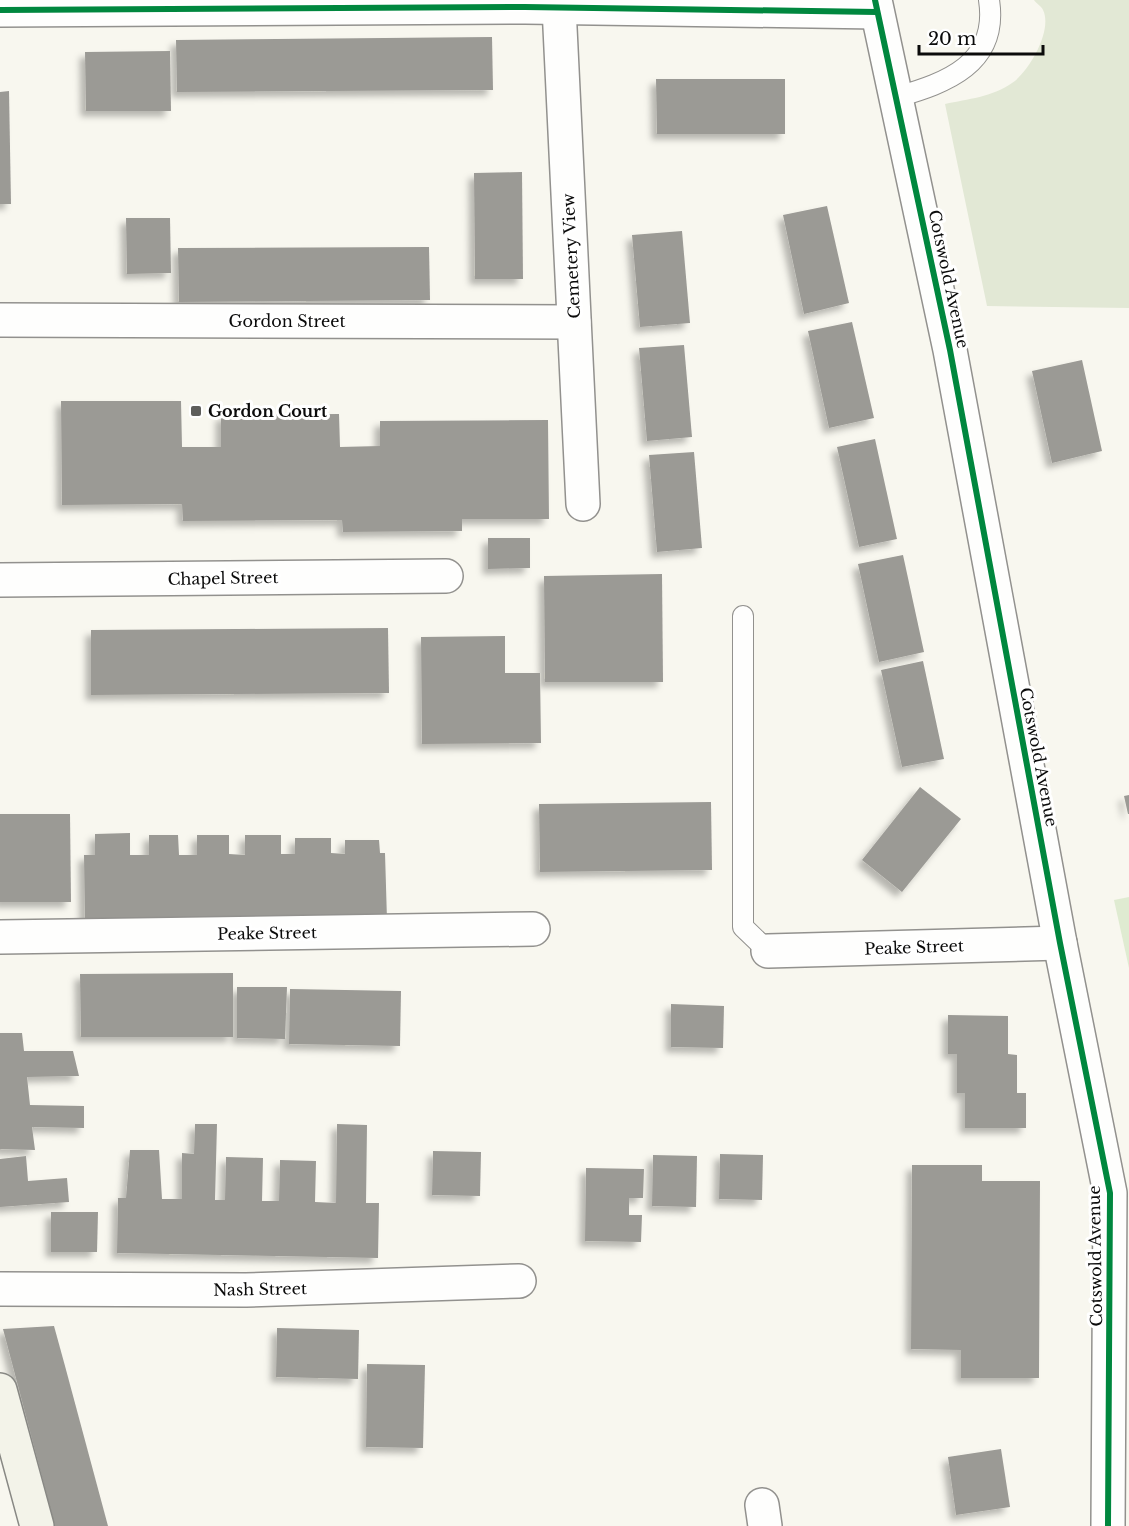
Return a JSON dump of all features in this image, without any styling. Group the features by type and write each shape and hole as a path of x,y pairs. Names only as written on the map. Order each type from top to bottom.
{"main road":[{"path":"0,1390 37,1526"}],"street":[{"path":"0,10 524,4 559,7 876,6"},
{"name":"Cotswold Avenue","path":"876,6 950,350 1060,943 1110,1193 1108,1526"},
{"name":"Cemetery View","path":"559,7 583,504"},
{"name":"Gordon Street","path":"0,320 574,322"},
{"name":"Chapel Street","path":"0,580 446,576"},
{"name":"Peake Street","path":"0,937 533,929"},
{"name":"Peake Street","path":"768,951 1060,943"},
{"name":"Nash Street","path":"0,1289 246,1290 519,1281"}],"lane":[{"path":"897,97 938,86 959,74 969,64 981,48 988,31 989,0"},
{"path":"743,616 743,927 768,951"}],"green space":[{"path":"1034,0 1129,0 1129,308 987,306 945,104 980,97 1004,88 1019,78 1038,50 1045,28 1043,10"},
{"path":"1129,897 1129,968 1114,900"}],"building":[{"path":"492,37 493,90 177,92 176,40"},
{"path":"170,51 171,111 86,111 85,52"},
{"path":"656,79 785,79 785,134 657,134"},
{"path":"9,91 11,204 0,204 0,92"},
{"path":"522,172 523,279 475,279 474,173"},
{"path":"827,206 849,303 804,314 783,215"},
{"path":"126,218 170,218 171,273 127,274"},
{"path":"682,231 690,323 640,327 632,235"},
{"path":"429,247 430,300 179,302 178,248"},
{"path":"852,322 874,418 829,428 808,331"},
{"path":"684,345 692,437 647,441 639,348"},
{"path":"1082,360 1102,451 1052,463 1032,371"},
{"path":"61,401 181,401 182,447 221,447 221,415 339,414 340,447 380,446 380,421 548,420 549,519 462,519 462,531 343,532 342,520 183,521 182,504 62,505"},
{"path":"875,439 897,539 859,547 837,447"},
{"path":"694,452 702,548 657,552 649,455"},
{"path":"488,538 530,538 530,568 488,569"},
{"path":"903,555 924,652 879,662 858,564"},
{"path":"662,574 663,682 545,682 544,576"},
{"path":"388,628 389,693 91,695 91,630"},
{"path":"505,636 505,673 540,673 541,743 422,744 421,637"},
{"path":"923,661 944,759 902,767 881,670"},
{"path":"920,787 961,819 902,892 862,860"},
{"path":"1129,795 1129,814 1128,814 1124,796"},
{"path":"711,802 712,870 540,872 539,804"},
{"path":"0,814 70,814 71,902 0,902"},
{"path":"130,833 130,855 149,855 149,835 178,835 179,855 197,855 197,835 229,835 229,854 245,855 245,835 281,835 281,854 295,854 295,838 331,838 331,853 345,854 345,840 379,840 380,853 385,853 387,920 85,922 84,855 95,855 95,834"},
{"path":"233,973 233,1037 81,1037 80,974"},
{"path":"237,987 287,987 285,1039 237,1038"},
{"path":"290,989 401,991 400,1046 289,1044"},
{"path":"671,1004 724,1006 723,1048 671,1047"},
{"path":"948,1015 1008,1016 1008,1054 1017,1055 1017,1093 1026,1093 1026,1128 965,1128 965,1093 957,1093 957,1054 948,1054"},
{"path":"0,1033 22,1033 24,1051 73,1051 79,1076 27,1077 30,1105 84,1106 84,1128 32,1127 35,1150 0,1149"},
{"path":"195,1124 217,1124 215,1200 225,1200 226,1157 263,1158 262,1201 279,1201 280,1160 316,1161 315,1202 336,1203 337,1124 367,1125 366,1203 379,1203 378,1258 117,1253 118,1198 126,1198 130,1150 159,1150 162,1199 182,1199 182,1153 194,1154"},
{"path":"433,1151 481,1152 480,1196 432,1195"},
{"path":"720,1154 763,1155 762,1200 719,1199"},
{"path":"653,1155 697,1156 696,1207 652,1206"},
{"path":"26,1156 28,1181 67,1178 69,1202 0,1207 0,1159"},
{"path":"912,1165 982,1165 982,1181 1040,1181 1039,1378 961,1378 961,1350 911,1349"},
{"path":"586,1168 644,1169 643,1198 629,1198 629,1215 642,1215 641,1242 585,1241"},
{"path":"51,1212 98,1212 97,1252 51,1252"},
{"path":"54,1326 108,1526 55,1526 3,1329"},
{"path":"277,1328 359,1330 358,1379 276,1377"},
{"path":"367,1364 425,1365 423,1448 366,1447"},
{"path":"1001,1449 1010,1507 956,1515 948,1457"}],"cycle path":[{"path":"875,0 950,350 1060,943 1110,1193 1108,1526"},
{"path":"0,10 525,7 877,12"}],"place":[{"name":"Gordon Court","path":"196,411"}]}
